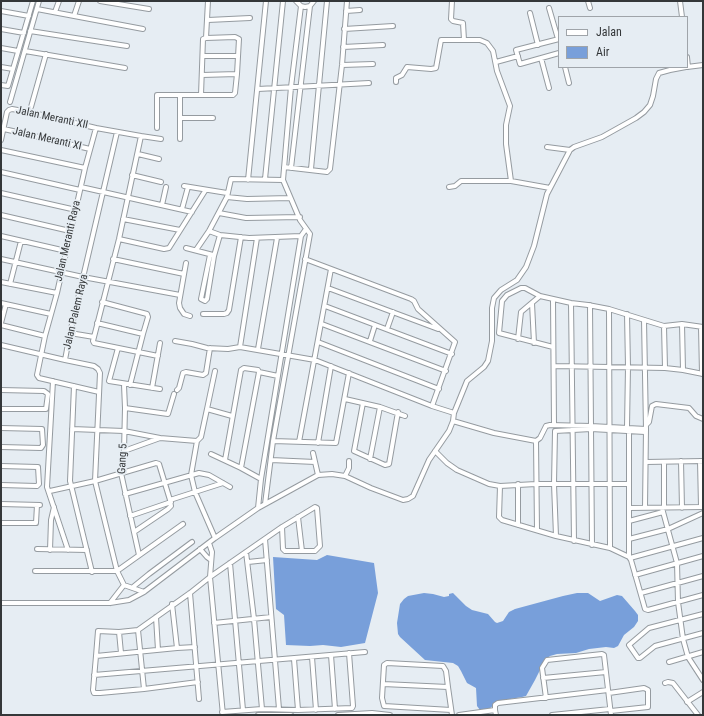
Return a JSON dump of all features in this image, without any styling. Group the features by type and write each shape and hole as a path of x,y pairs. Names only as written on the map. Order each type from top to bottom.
{"street":[{"path":"1,85 8,86 34,1"},
{"path":"10,102 30,30 40,1"},
{"path":"55,12 59,1"},
{"path":"74,16 79,1"},
{"path":"100,1 148,9"},
{"path":"201,95 203,39 206,38 208,1"},
{"path":"248,180 266,1"},
{"path":"265,179 283,1"},
{"path":"296,1 301,6 310,6"},
{"path":"291,168 310,6 314,1"},
{"path":"312,170 328,1"},
{"path":"284,167 327,172 330,169 342,65 346,1"},
{"path":"452,1 451,19 453,21 460,21 463,23 464,40"},
{"path":"588,1 590,8"},
{"path":"680,1 682,16"},
{"path":"265,504 273,441 310,234 290,198 283,180 301,6"},
{"path":"549,8 558,39 516,50 520,64 558,54"},
{"path":"37,9 143,29"},
{"path":"346,11 360,10"},
{"path":"1,11 29,16"},
{"path":"530,13 538,45"},
{"path":"208,20 250,18"},
{"path":"344,28 393,26"},
{"path":"1,29 24,33"},
{"path":"30,30 127,46"},
{"path":"158,128 157,96 234,95 239,39 206,38"},
{"path":"396,82 396,78 402,75 407,67 436,68 441,40 480,40 487,43 492,48 501,83 510,104 506,125 506,144 511,181"},
{"path":"343,47 382,46"},
{"path":"1,48 18,51"},
{"path":"25,51 126,68"},
{"path":"31,107 46,54"},
{"path":"202,56 238,56"},
{"path":"496,62 518,56"},
{"path":"542,58 549,88"},
{"path":"342,65 373,64"},
{"path":"688,67 703,65"},
{"path":"1,67 13,69"},
{"path":"565,68 569,83"},
{"path":"1,603 110,603 129,600 144,592 200,549 258,508 318,475 332,474 345,476 370,488 405,500 410,498 415,493 435,451 449,431 454,413 468,381 488,361 492,341 493,300 498,293 520,277 528,262 550,188 570,150 602,136 636,118 650,105 656,79 659,73 681,68"},
{"path":"202,75 237,74"},
{"path":"258,89 369,83"},
{"path":"180,95 180,138"},
{"name":"Jalan Meranti XII","path":"4,129 9,110 29,112 96,128 161,139"},
{"path":"180,118 213,118"},
{"name":"Jalan Meranti Raya","path":"54,381 38,377 45,336 57,293 70,231 96,128"},
{"path":"1,140 4,129"},
{"name":"Jalan Meranti XI","path":"4,129 90,149"},
{"name":"Jalan Palem Raya","path":"100,380 100,373 96,367 65,360 117,132"},
{"path":"141,136 119,239 97,323 94,343 158,356"},
{"path":"547,146 570,150"},
{"path":"1,150 85,168"},
{"path":"138,154 159,159"},
{"path":"1,172 80,189 127,197 192,212"},
{"path":"132,175 161,182"},
{"path":"196,250 219,213 227,195 230,179 283,180"},
{"path":"448,187 455,186 462,181 511,181 550,188"},
{"path":"162,205 166,187"},
{"path":"182,209 186,187 247,199 290,198"},
{"path":"119,239 167,249 171,246 205,191"},
{"path":"1,193 76,210"},
{"path":"219,213 246,218 300,217"},
{"path":"1,215 70,231"},
{"path":"123,219 180,230"},
{"path":"258,508 261,479 301,236 306,229"},
{"path":"209,231 220,235 257,238 301,236"},
{"path":"212,255 207,299 206,301 202,301 212,255 220,235"},
{"path":"1,236 66,251"},
{"path":"203,314 227,313 241,237"},
{"path":"240,347 257,238"},
{"path":"258,349 277,238"},
{"path":"10,284 21,241"},
{"path":"186,248 212,255"},
{"path":"1,259 107,282 180,295"},
{"path":"113,259 184,274"},
{"path":"305,259 411,299 414,301 418,309 455,342 446,371 432,406"},
{"path":"186,263 179,302 181,311 190,316"},
{"path":"300,442 331,269"},
{"path":"1,282 57,293"},
{"path":"510,285 507,295 502,301 499,332 518,339 553,347"},
{"path":"507,295 523,287 540,296 571,304 590,305 609,309 664,326 682,324 702,327 702,374 665,368 554,366"},
{"path":"328,288 440,330"},
{"path":"518,339 521,312 540,296"},
{"path":"553,299 554,426"},
{"path":"102,302 147,314 148,317 130,384"},
{"path":"45,336 1,324 3,303 51,314"},
{"path":"532,303 534,343"},
{"path":"571,304 574,541"},
{"path":"590,305 592,544"},
{"path":"325,306 452,354"},
{"path":"609,309 610,548"},
{"path":"387,329 393,312"},
{"path":"626,314 630,558 645,608 648,610 703,595"},
{"path":"644,320 646,368 645,508"},
{"path":"97,323 143,334"},
{"path":"322,324 446,371"},
{"path":"370,341 375,324"},
{"path":"682,324 682,370"},
{"path":"664,326 665,368"},
{"path":"70,334 94,337"},
{"path":"175,342 210,348 228,349 240,347 258,349 315,360 432,406 454,413"},
{"path":"318,342 438,389"},
{"path":"152,388 160,343"},
{"path":"1,345 65,360"},
{"path":"109,381 118,348"},
{"path":"125,408 168,414 176,392 179,388 183,373 186,372 203,375 206,373 210,348"},
{"path":"318,443 331,366"},
{"path":"224,460 242,369 256,369 259,372 278,376"},
{"path":"215,371 201,437 196,441 191,475 195,492 215,538"},
{"path":"242,468 259,372"},
{"path":"273,441 334,444 336,442 349,373"},
{"path":"124,585 117,571 95,481 100,380 160,390"},
{"path":"68,550 50,491 47,487 54,381 99,392"},
{"name":"Gang 5","path":"124,385 124,451 120,473 139,555"},
{"path":"74,386 70,471 71,486 92,572"},
{"path":"1,390 46,391 48,394 46,409 1,409"},
{"path":"345,399 398,412 405,416"},
{"path":"363,403 354,451 385,466 389,464 398,412"},
{"path":"646,428 649,422 652,406 657,404 689,408 696,416 703,419"},
{"path":"370,459 380,407"},
{"path":"207,409 232,416"},
{"path":"453,421 494,433 536,441"},
{"path":"537,530 536,441 540,438 546,426 628,429 646,428"},
{"path":"556,536 554,484 555,432 556,430 573,427"},
{"path":"1,428 42,429 43,445 40,448 40,453"},
{"path":"72,429 124,431 160,438 196,441"},
{"path":"124,451 160,438"},
{"path":"1,447 40,448"},
{"path":"435,451 447,463 457,470 489,484 500,486 518,484 628,484"},
{"path":"313,453 318,475"},
{"path":"211,454 242,468 261,479"},
{"path":"271,460 315,462"},
{"path":"345,476 349,468 350,461"},
{"path":"628,508 663,509 702,507 702,461 646,462"},
{"path":"664,462 663,509 677,564 678,602 683,639 688,657 703,680"},
{"path":"682,462 682,508"},
{"path":"50,491 95,481 157,463 160,465 171,501 168,508 134,532"},
{"path":"1,466 38,466 39,484 37,486 1,485"},
{"path":"263,467 269,468"},
{"path":"125,494 165,484 196,474 206,474 230,487"},
{"path":"130,516 223,483"},
{"path":"518,484 518,525"},
{"path":"500,486 499,517 502,520 574,541 610,548 630,558 703,538"},
{"path":"1,504 38,505 36,523 1,523"},
{"path":"198,682 144,689 94,693 94,674 98,631 119,632 138,630 210,577 282,527 315,506 317,508 320,546 315,551 284,550 282,527"},
{"path":"50,550 51,520 54,507"},
{"path":"629,521 663,509"},
{"path":"629,539 668,529 703,513"},
{"path":"298,517 302,551"},
{"path":"35,571 117,571 183,524"},
{"path":"265,539 279,709"},
{"path":"133,587 192,542"},
{"path":"209,543 212,552 210,577 222,714 243,710 262,709 316,710 351,708 353,706 349,653"},
{"path":"200,549 211,560"},
{"path":"37,550 87,550"},
{"path":"246,552 262,709"},
{"path":"635,575 703,556"},
{"path":"248,562 267,560"},
{"path":"230,563 243,710"},
{"path":"641,593 703,576"},
{"path":"124,585 144,592"},
{"path":"110,603 124,585"},
{"path":"190,593 199,699"},
{"path":"172,604 177,648"},
{"path":"703,614 649,628 629,645 638,658 640,658 655,646 703,633"},
{"path":"156,617 158,650"},
{"path":"214,623 271,617"},
{"path":"138,630 144,689"},
{"path":"119,632 121,653"},
{"path":"96,656 177,648 195,648"},
{"path":"94,674 258,662 365,652"},
{"path":"669,662 703,652"},
{"path":"546,698 542,668 547,660 602,654 604,655 611,712"},
{"path":"331,655 335,709"},
{"path":"312,657 316,710"},
{"path":"294,658 298,710"},
{"path":"386,663 442,666 444,668 448,688 452,713 384,706 382,702 384,666 386,663"},
{"path":"543,678 606,672"},
{"path":"698,673 703,672"},
{"path":"665,683 673,683 698,715"},
{"path":"383,684 448,688"},
{"path":"459,715 495,713 495,705 498,703 645,688 648,690 648,707 611,712 552,715"},
{"path":"687,702 703,692"},
{"path":"258,715 291,715"},
{"path":"338,715 390,715"}],"water":[{"path":"327,555 374,563 378,593 365,643 341,647 323,645 286,645 284,615 276,609 273,557 317,560"},
{"path":"424,593 444,597 453,593 466,606 472,610 488,614 497,623 503,621 509,612 515,609 563,596 577,593 588,593 600,601 617,595 622,596 635,611 638,615 638,621 634,627 624,635 618,646 614,648 606,647 589,649 576,653 550,656 545,660 526,696 499,701 489,709 480,710 477,706 476,688 467,683 458,666 453,663 425,660 398,634 397,623 400,604 408,596"}]}
